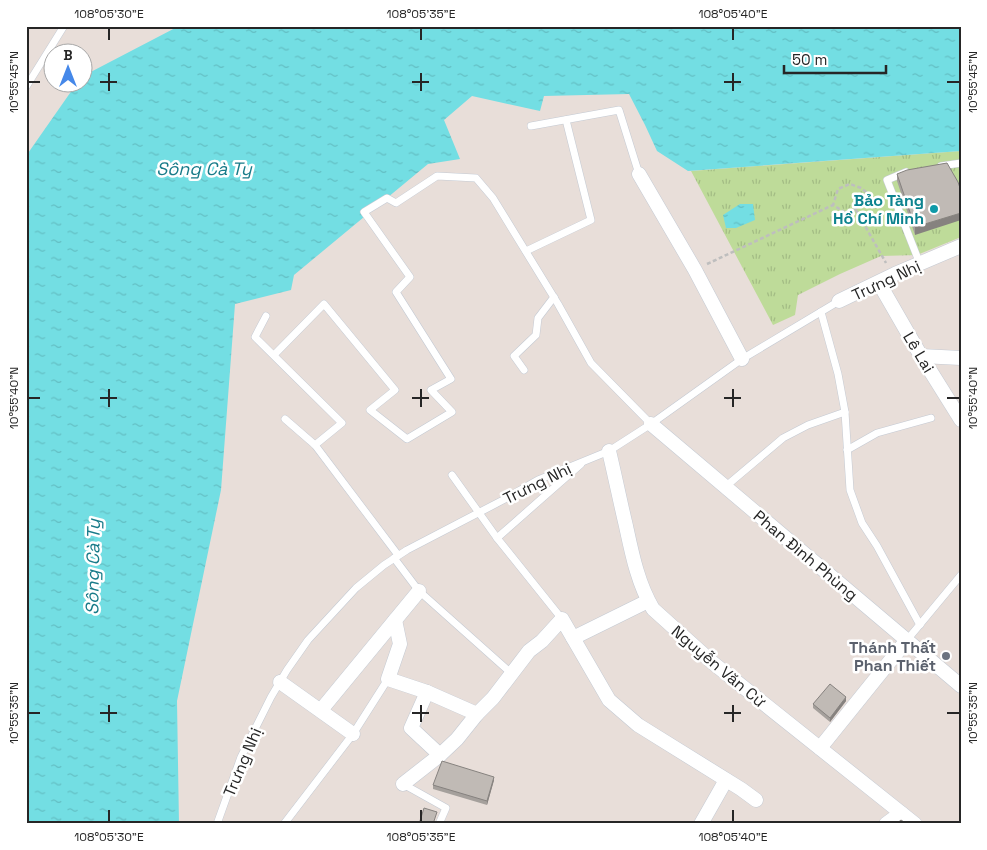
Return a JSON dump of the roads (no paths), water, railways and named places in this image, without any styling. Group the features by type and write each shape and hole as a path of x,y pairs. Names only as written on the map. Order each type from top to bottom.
{"street":[{"path":"639,174 742,359"},
{"name":"Trưng Nhị","path":"839,301 895,274 961,246"},
{"name":"Lê Lai","path":"879,282 921,356 961,420"},
{"path":"921,356 961,358"},
{"name":"Phan Đình Phùng","path":"650,424 961,686"},
{"name":"Nguyễn Văn Cừ","path":"609,451 632,555 648,601 663,619 713,662 915,824"},
{"path":"321,710 418,591"},
{"path":"573,638 648,601"},
{"path":"403,784 440,756 457,739 493,698 529,651 542,641 562,619 608,700 638,725 756,800"},
{"path":"395,620 400,644 388,679 427,692 477,714"},
{"path":"820,748 908,640"},
{"path":"280,682 353,734"},
{"path":"427,692 411,728 440,756"},
{"path":"701,824 726,780"},
{"path":"886,824 901,813"}],"lane":[{"path":"26,87 64,26"},
{"path":"531,126 619,110 639,174"},
{"path":"526,251 591,220 566,120"},
{"path":"933,168 961,163"},
{"path":"914,171 905,172 888,180 920,264"},
{"path":"274,355 324,304 394,390 370,410 407,439 452,412 431,390 451,379 396,292 410,277 364,212 387,198 396,203 437,176 476,178 493,198 526,251 591,363 650,424"},
{"path":"524,370 514,356 536,336 538,318 554,297"},
{"name":"Trưng Nhị","path":"217,824 241,757 280,682 308,640 356,588 396,556 538,480 609,451 742,359 839,301"},
{"path":"820,312 838,374 845,412 850,490 862,523 877,546 920,626"},
{"path":"266,316 256,337 342,423 315,446"},
{"path":"725,487 784,438 808,425 845,412"},
{"path":"847,450 877,433 931,418"},
{"path":"285,419 315,446 396,556 418,591 512,674"},
{"path":"497,538 585,460"},
{"path":"452,476 497,538 562,619"},
{"path":"908,640 961,575"},
{"path":"284,824 353,734 388,679"},
{"path":"403,784 446,808 439,824"}],"water":[{"name":"Sông Cà Ty","path":"179,26 961,26 961,151 688,171 657,151 629,94 544,96 540,111 472,96 444,120 460,159 428,164 294,275 291,290 235,304 221,490 177,701 179,824 26,824 26,156 71,92 92,92 92,71"},
{"path":"740,204 753,204 755,220 736,228 726,228 723,215"}],"place":[{"name":"Bảo Tàng Hồ Chí Minh","path":"934,209"},
{"name":"Thánh Thất Phan Thiết","path":"946,656"}]}
